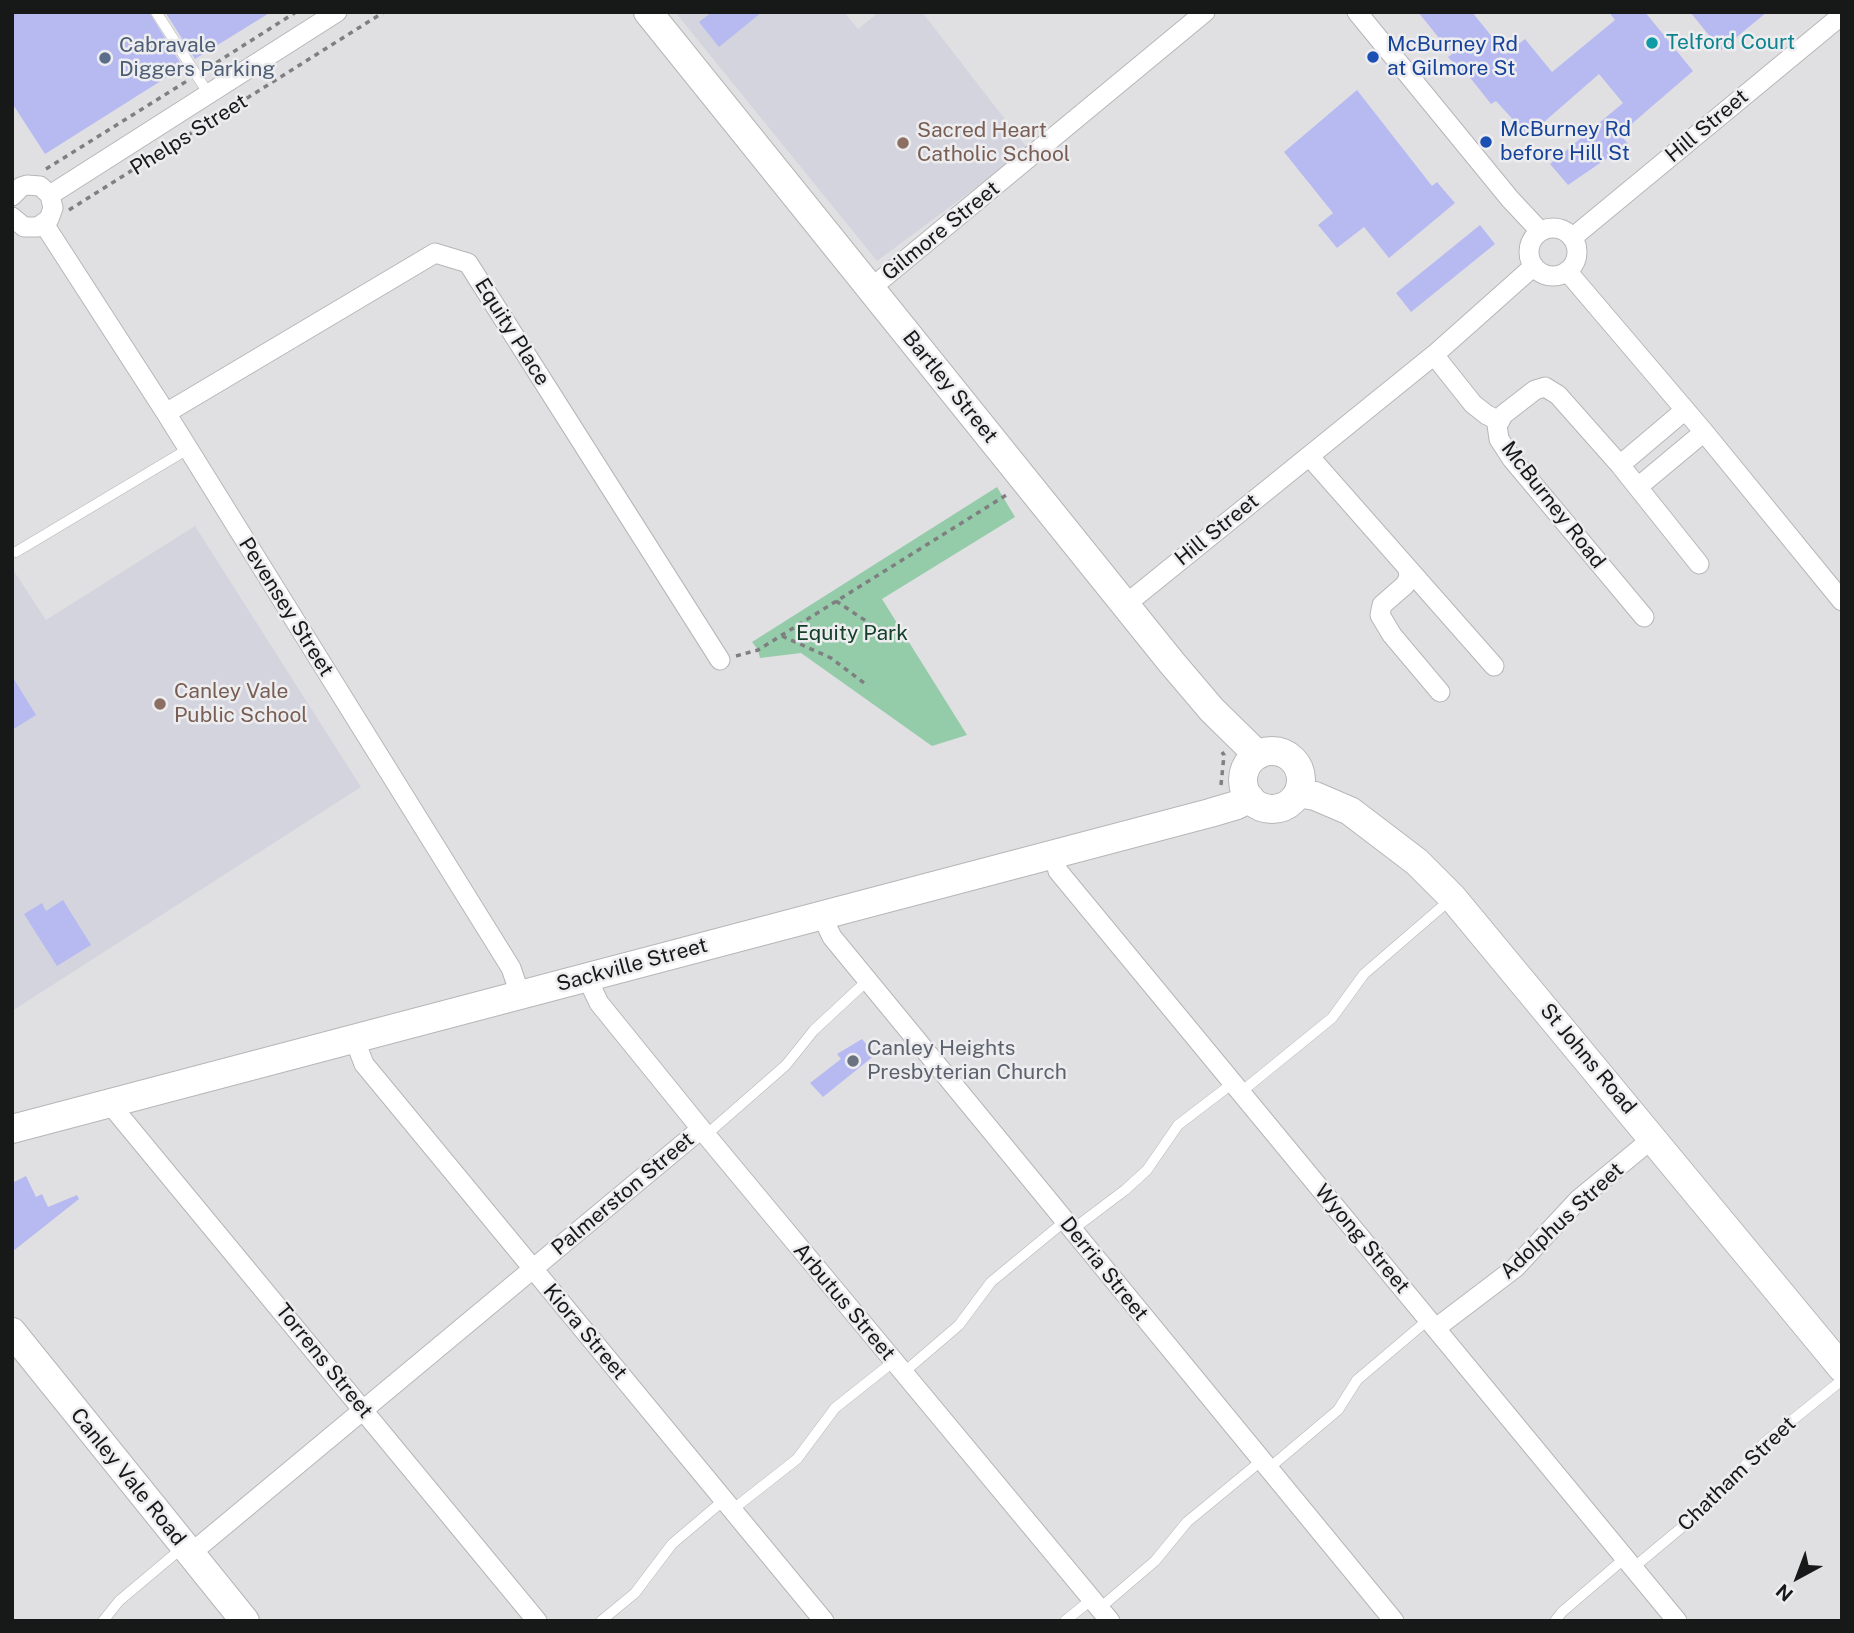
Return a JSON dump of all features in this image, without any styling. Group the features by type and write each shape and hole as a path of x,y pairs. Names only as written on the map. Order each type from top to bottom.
{"main road":[{"name":"Bartley Street","path":"649,12 1125,605 1204,700 1258,755"},
{"path":"1275,751 1292,759 1301,775 1298,793 1293,801 1275,809 1257,804 1250,798 1244,779 1245,770 1258,755 1275,751"},
{"name":"St Johns Road","path":"1298,793 1315,796 1350,811 1418,862 1452,897 1842,1368"},
{"name":"Sackville Street","path":"12,1129 1210,813 1250,798"},
{"name":"Canley Vale Road","path":"12,1332 245,1621"}],"street":[{"name":"Phelps Street","path":"50,195 337,12"},
{"name":"Gilmore Street","path":"870,289 1205,12"},
{"path":"1357,12 1510,199 1540,231"},
{"name":"Hill Street","path":"1572,238 1842,15"},
{"path":"12,218 24,227 38,227 49,219 53,208 46,190 33,185 15,186"},
{"name":"Pevensey Street","path":"44,224 188,449 511,968 520,994"},
{"path":"1547,228 1561,229 1572,238 1577,252 1567,271 1546,274 1534,266 1529,251 1531,243 1540,231 1547,228"},
{"name":"Equity Place","path":"166,414 435,253 468,263 720,660"},
{"name":"Hill Street","path":"1125,605 1434,355 1534,266"},
{"path":"1567,271 1704,432 1842,601"},
{"path":"1434,355 1473,404 1500,421"},
{"name":"McBurney Road","path":"1644,617 1512,459 1499,439 1497,425 1516,403 1535,390 1545,387 1558,395 1620,465 1699,564"},
{"path":"1620,465 1685,410"},
{"path":"1638,487 1704,432"},
{"path":"1309,456 1494,666"},
{"path":"1408,570 1409,577 1405,585 1382,605 1380,615 1392,635 1440,692"},
{"name":"Wyong Street","path":"1054,854 1058,871 1677,1621"},
{"name":"Derria Street","path":"821,914 829,933 1394,1621"},
{"name":"Arbutus Street","path":"587,978 600,1003 703,1132 1101,1609"},
{"name":"Kiora Street","path":"354,1038 364,1064 824,1621"},
{"name":"Torrens Street","path":"110,1104 537,1621"},
{"name":"Palmerston Street","path":"186,1550 703,1132"},
{"name":"Adolphus Street","path":"1432,1323 1515,1268 1579,1199 1653,1138"}],"lane":[{"path":"156,12 208,93"},
{"path":"16,552 188,449"},
{"path":"601,1621 635,1593 671,1544 797,1459 835,1408 959,1325 990,1282 1068,1225 1125,1190 1147,1170 1178,1125 1237,1087 1332,1018 1364,974 1452,897"},
{"name":"Palmerston Street","path":"703,1132 786,1065 814,1030 868,980"},
{"name":"Adolphus Street","path":"1065,1621 1101,1609 1155,1562 1187,1522 1338,1410 1357,1380 1432,1323"},
{"name":"Chatham Street","path":"1555,1621 1563,1612 1717,1498 1764,1443 1842,1380"},
{"name":"Palmerston Street","path":"103,1621 118,1601 186,1550"}],"path":[{"path":"46,169 296,12"},
{"name":"Phelps Street","path":"64,213 384,12"},
{"path":"720,660 758,650 1013,490"},
{"path":"836,601 872,625 889,642"},
{"path":"782,636 831,657 864,683"}],"shaded area":[{"name":"Sacred Heart Catholic School","path":"675,12 844,12 858,29 879,12 922,12 1028,149 877,261"},
{"name":"Canley Vale Public School","path":"195,526 361,787 12,1011 12,568 46,620"}],"green space":[{"name":"Equity Park","path":"997,487 1015,517 882,599 967,735 932,746 801,653 760,658 752,642"}],"building":[{"name":"Cabravale Diggers Parking","path":"12,12 149,12 183,67 45,154 12,103"},
{"path":"165,12 271,12 195,59"},
{"path":"712,12 762,12 719,47 699,22"},
{"path":"1418,12 1472,12 1506,54 1525,39 1552,72 1615,20 1609,12 1645,12 1693,71 1620,134 1628,144 1568,185 1550,164 1623,103 1599,74 1528,136 1496,101 1491,104 1468,75 1466,77 1448,57 1452,54"},
{"path":"1690,12 1767,12 1721,50"},
{"path":"1357,90 1432,186 1437,182 1455,203 1389,258 1364,227 1337,248 1318,225 1333,213 1284,152"},
{"path":"1480,225 1495,244 1411,312 1396,293"},
{"path":"12,676 36,715 12,730"},
{"path":"63,900 91,945 57,966 24,914 42,903 46,911"},
{"name":"Canley Heights Presbyterian Church","path":"862,1039 875,1055 823,1097 810,1083 841,1059 837,1054"},
{"path":"26,1176 36,1197 42,1194 48,1207 77,1195 79,1199 12,1252 12,1183"}],"place":[{"name":"Telford Court","path":"1652,43"},
{"name":"McBurney Rd at Gilmore St","path":"1373,57"},
{"name":"Cabravale Diggers Parking","path":"105,58"},
{"name":"McBurney Rd before Hill St","path":"1486,142"},
{"name":"Sacred Heart Catholic School","path":"903,143"},
{"name":"Canley Vale Public School","path":"160,704"},
{"name":"Canley Heights Presbyterian Church","path":"853,1061"}]}
